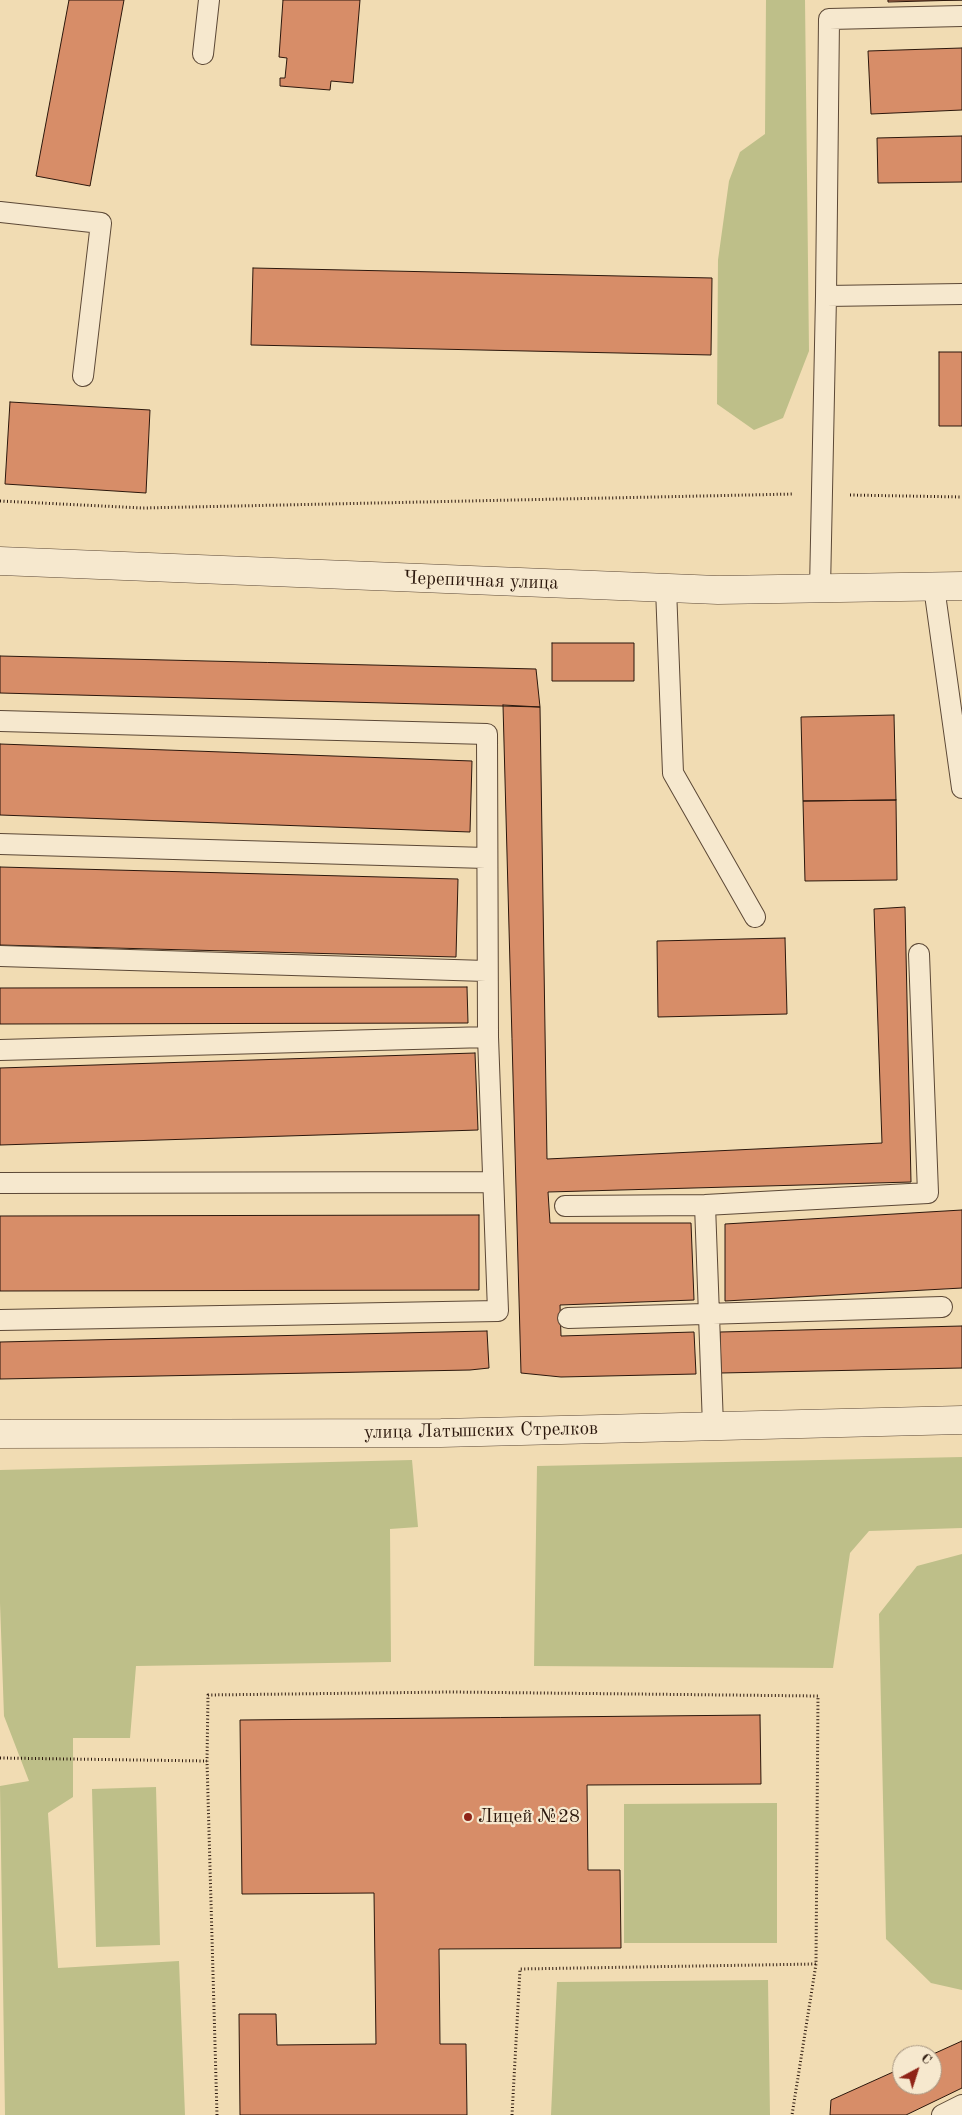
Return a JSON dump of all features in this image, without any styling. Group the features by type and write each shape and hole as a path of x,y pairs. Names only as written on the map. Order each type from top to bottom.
{"street":[{"name":"Черепичная улица","path":"0,561 718,590 962,586"},
{"name":"улица Латышских Стрелков","path":"0,1434 441,1433 962,1420"}],"lane":[{"path":"203,54 209,0"},
{"path":"820,589 829,19 962,16"},
{"path":"0,212 101,223 83,376"},
{"path":"826,296 962,294"},
{"path":"934,587 962,788"},
{"path":"666,588 673,773 755,918"},
{"path":"0,721 487,734 486,971 498,1311 0,1320"},
{"path":"0,844 486,858"},
{"path":"565,1206 705,1205 928,1193 919,954"},
{"path":"0,956 486,971"},
{"path":"0,1050 488,1037"},
{"path":"0,1184 493,1182"},
{"path":"705,1205 713,1426"},
{"path":"568,1318 942,1307"},
{"path":"942,2115 962,2105"}],"path":[{"path":"0,501 143,508 822,494 962,497"},
{"path":"217,2115 207,1761 208,1695 451,1692 818,1696 816,1964 792,2115"},
{"path":"0,1758 207,1761"},
{"path":"512,2115 520,1970 816,1964"}],"green space":[{"path":"766,0 805,0 809,351 783,418 754,430 717,404 718,260 729,181 740,152 765,134"},
{"path":"962,1457 962,1528 869,1531 850,1553 833,1668 534,1666 537,1466"},
{"path":"412,1460 418,1527 390,1529 391,1662 136,1666 130,1738 73,1738 73,1797 48,1813 58,1968 179,1961 185,2115 5,2115 0,1786 29,1781 4,1716 0,1603 0,1470"},
{"path":"962,1554 962,1990 931,1983 886,1939 879,1614 917,1566"},
{"path":"156,1787 160,1945 96,1947 92,1789"},
{"path":"777,1803 777,1943 624,1943 624,1804"},
{"path":"768,1980 770,2115 551,2115 557,1982"}],"building":[{"path":"69,0 124,0 90,186 36,176"},
{"path":"283,0 360,0 353,83 331,81 330,90 280,86 280,78 285,78 287,58 279,57"},
{"path":"888,0 962,0 888,2"},
{"path":"962,48 962,110 871,114 868,51"},
{"path":"962,136 962,182 878,183 877,138"},
{"path":"253,268 712,278 711,355 251,345"},
{"path":"939,352 962,352 962,426 939,426"},
{"path":"10,402 150,410 146,493 5,484"},
{"path":"552,643 634,643 634,681 552,681"},
{"path":"0,656 536,669 540,707 0,693"},
{"path":"503,705 540,707 547,1159 882,1143 874,909 905,907 911,1182 548,1192 550,1223 691,1223 694,1300 560,1305 561,1336 694,1332 696,1374 561,1377 521,1373"},
{"path":"894,715 896,800 803,801 801,717"},
{"path":"0,744 472,761 470,832 0,815"},
{"path":"896,800 897,880 805,881 803,801"},
{"path":"0,867 458,879 456,957 0,945"},
{"path":"785,938 787,1014 658,1017 657,941"},
{"path":"467,987 468,1023 0,1024 0,988"},
{"path":"475,1053 478,1130 0,1145 0,1068"},
{"path":"962,1210 962,1288 725,1301 725,1224"},
{"path":"479,1215 479,1290 0,1291 0,1216"},
{"path":"962,1326 962,1368 721,1373 720,1332"},
{"path":"487,1331 489,1368 470,1370 0,1379 0,1342"},
{"path":"760,1715 761,1784 587,1785 588,1870 620,1870 621,1948 439,1949 440,2044 466,2044 467,2115 240,2115 239,2014 276,2014 277,2045 376,2044 374,1893 242,1894 240,1720"},
{"path":"962,2041 962,2088 906,2115 830,2115 831,2100 892,2073 892,2095 942,2095 942,2050"}],"place":[{"name":"Лицей №28","path":"468,1817"}]}
